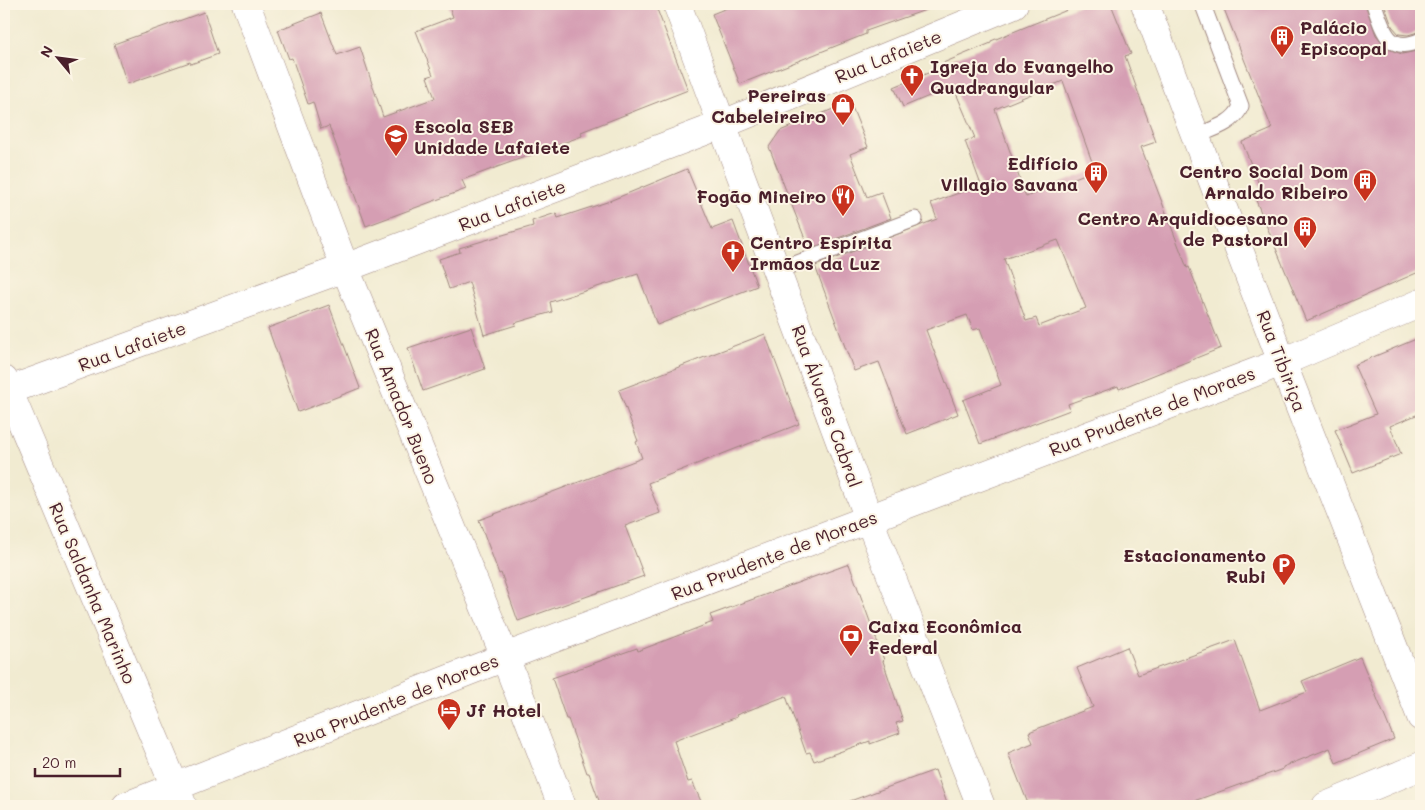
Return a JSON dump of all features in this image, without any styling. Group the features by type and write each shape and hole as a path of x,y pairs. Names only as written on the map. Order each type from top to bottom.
{"street":[{"name":"Rua Amador Bueno","path":"246,4 345,268 506,657 562,806"},
{"name":"Rua Álvares Cabral","path":"677,4 868,519 981,806"},
{"name":"Rua Lafaiete","path":"5,387 345,268 721,124 1014,4"},
{"name":"Rua Tibiriça","path":"1145,4 1421,718"},
{"name":"Rua Prudente de Moraes","path":"126,806 179,797 506,657 1282,362 1421,303"},
{"name":"Rua Saldanha Marinho","path":"5,387 179,797"},
{"path":"1326,806 1421,766"}],"lane":[{"path":"1196,136 1231,120 1238,114 1241,106 1204,4"},
{"path":"1374,4 1384,30 1391,40 1409,46 1421,40"},
{"path":"776,271 915,220"}],"building":[{"path":"448,4 655,4 688,90 581,132 582,136 462,180 466,189 366,226 329,126 321,129 313,102 308,104 292,58 289,59 278,30 321,13 337,55 360,47 383,117 435,98 427,77 433,75 416,31 453,17"},
{"path":"737,4 933,4 934,7 866,31 866,34 740,84 712,14"},
{"path":"1082,4 1111,4 1131,54 1125,56 1156,142 1141,147 1187,268 1189,267 1221,348 1119,389 1118,386 1068,404 1070,410 980,444 963,400 1001,385 980,328 973,330 967,315 926,330 958,414 907,434 879,362 854,371 815,266 937,219 931,203 981,185 965,141 975,138 953,86 903,107 894,87 945,66 943,63 991,43 991,41","holes":["1063,81 1095,170 1026,197 995,109","1058,240 1086,308 1039,326 1036,318 1026,321 1004,259"]},
{"path":"1222,4 1365,4 1376,35 1388,49 1402,54 1421,50 1421,271 1306,321 1255,198 1263,194 1242,142 1272,129"},
{"path":"1384,4 1421,4 1421,31 1408,35 1399,34 1392,26"},
{"path":"204,12 218,54 127,84 114,44"},
{"path":"850,102 868,147 850,154 867,197 881,192 891,218 809,249 769,147 780,131"},
{"path":"687,169 712,229 733,221 757,286 657,325 638,274 550,302 552,312 484,335 469,282 449,289 439,259 460,252 459,248 533,226 532,221 556,213 558,218 607,202"},
{"path":"329,305 360,388 298,412 268,328"},
{"path":"471,327 485,369 423,391 408,348"},
{"path":"765,334 799,424 648,483 660,513 625,526 644,576 518,621 479,520 642,458 636,442 638,441 619,390"},
{"path":"1421,337 1421,413 1390,426 1401,454 1353,473 1335,430 1376,414 1354,365"},
{"path":"849,564 884,660 903,721 896,723 900,733 870,744 870,741 814,761 810,752 806,753 786,696 674,741 688,782 692,781 703,806 601,806 568,719 566,719 552,678 637,648 638,651 713,622 710,615"},
{"path":"1235,640 1260,710 1307,692 1302,681 1360,657 1394,739 1336,763 1330,748 1283,767 1283,769 1180,806 1029,806 1008,753 1033,743 1029,732 1093,707 1077,668 1127,647 1138,675"},
{"path":"935,770 948,806 842,806 842,804"}],"place":[{"name":"Palácio Episcopal","path":"1282,58"},
{"name":"Igreja do Evangelho Quadrangular","path":"912,97"},
{"name":"Pereiras Cabeleireiro","path":"843,126"},
{"name":"Escola SEB Unidade Lafaiete","path":"396,157"},
{"name":"Edifício Villagio Savana","path":"1096,194"},
{"name":"Centro Social Dom Arnaldo Ribeiro","path":"1365,202"},
{"name":"Fogão Mineiro","path":"843,217"},
{"name":"Centro Arquidiocesano de Pastoral","path":"1305,249"},
{"name":"Centro Espírita Irmãos da Luz","path":"733,273"},
{"name":"Estacionamento Rubi","path":"1284,586"},
{"name":"Caixa Econômica Federal","path":"851,657"},
{"name":"Jf Hotel","path":"449,731"}]}
